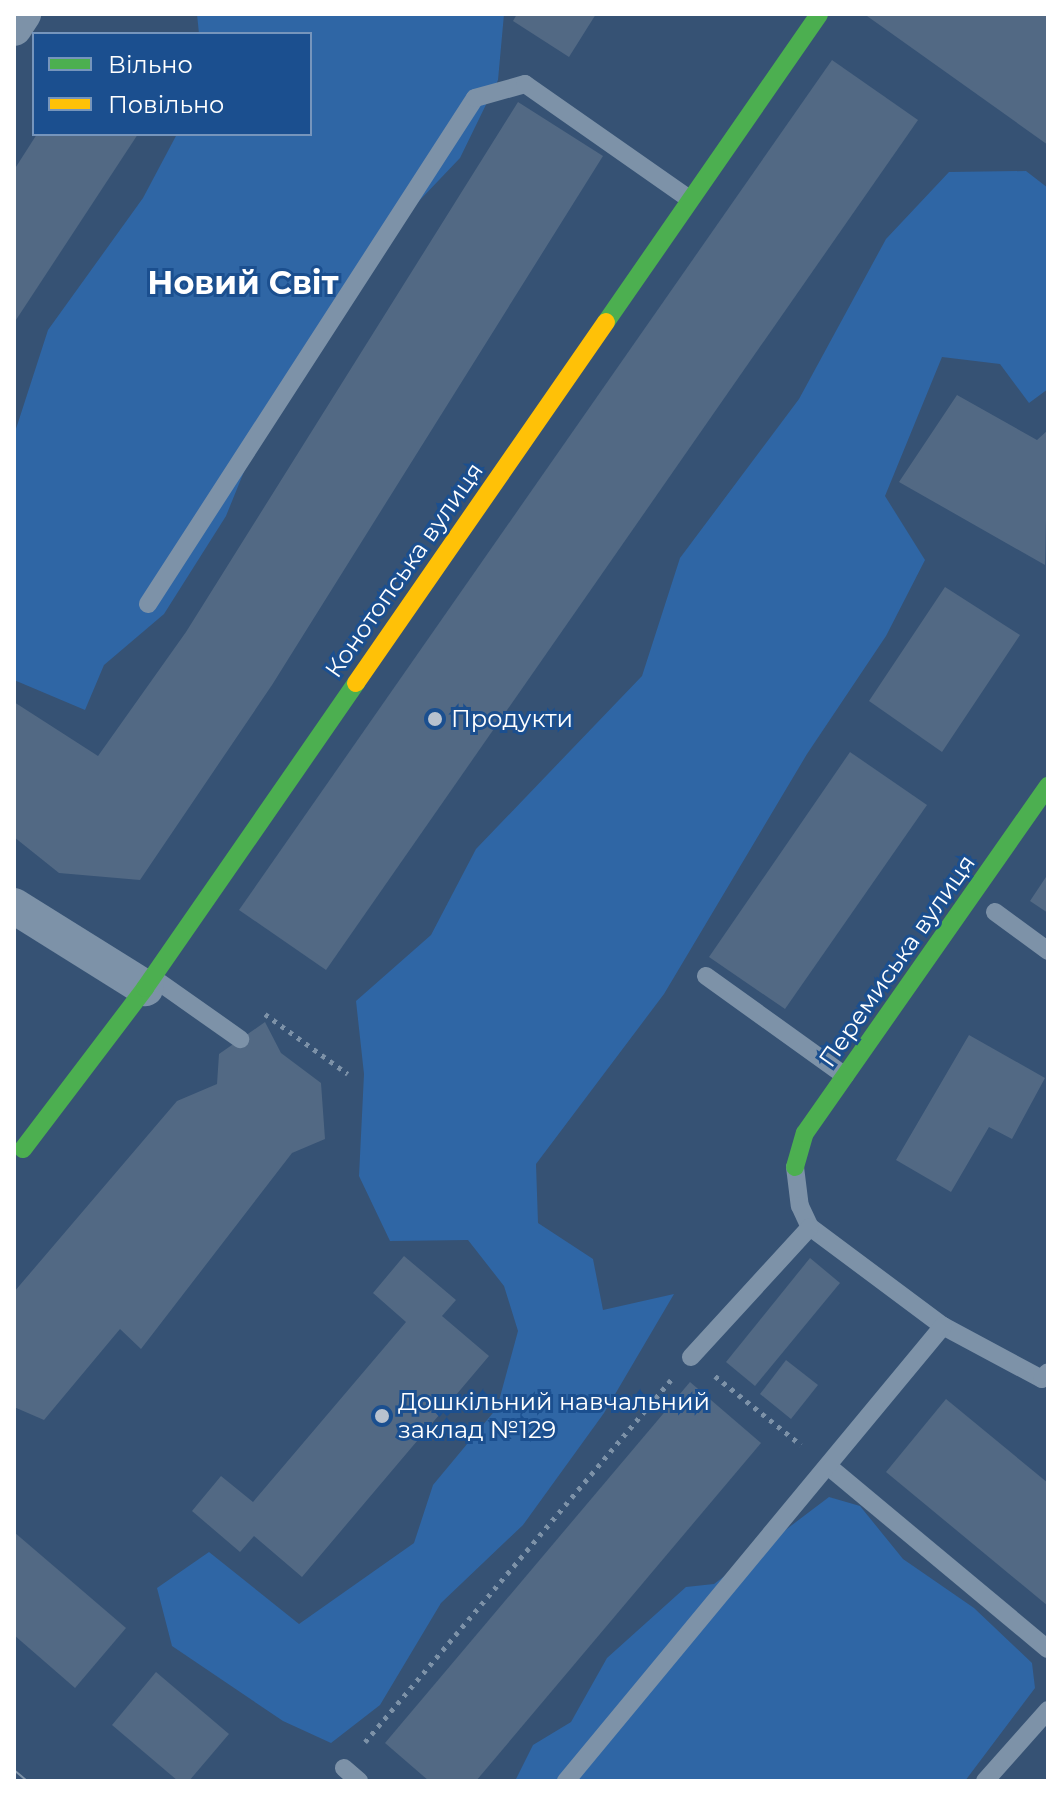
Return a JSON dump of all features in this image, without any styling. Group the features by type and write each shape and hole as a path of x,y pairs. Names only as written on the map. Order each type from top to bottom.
{"street":[{"path":"14,28 23,14"},
{"name":"Конотопська вулиця","path":"23,1149 148,982 819,14"},
{"name":"Перемиська вулиця","path":"795,1167 805,1133 1048,786"},
{"path":"14,906 148,982"}],"lane":[{"path":"148,604 475,98 525,84 689,199"},
{"path":"995,912 1048,951"},
{"path":"706,976 845,1076"},
{"path":"148,982 240,1039"},
{"path":"795,1167 800,1206 810,1227 943,1326 1042,1379 1048,1372"},
{"path":"691,1357 810,1227"},
{"path":"566,1781 943,1326"},
{"path":"828,1466 1048,1649"},
{"path":"985,1781 1048,1710"},
{"path":"344,1768 359,1781"}],"path":[{"path":"344,1768 691,1357 828,1466"}],"shaded area":[{"path":"197,14 504,14 498,80 460,158 377,245 254,447 226,516 164,614 104,665 85,710 14,680 14,435 48,330 143,198 176,136 312,136 312,32 199,32"},
{"path":"1026,171 1048,188 1048,389 1029,403 1000,364 942,357 885,496 925,560 886,636 807,754 664,994 536,1164 538,1223 593,1259 603,1310 674,1294 604,1413 523,1525 441,1603 380,1705 331,1743 283,1721 172,1646 157,1588 209,1552 299,1624 414,1543 433,1485 497,1408 518,1331 504,1286 468,1240 390,1241 359,1176 364,1074 356,1001 431,935 476,849 642,676 680,558 799,399 886,239 949,172"},
{"path":"829,1497 860,1506 903,1559 974,1608 1032,1663 1035,1688 965,1781 515,1781 533,1745 571,1722 607,1658 686,1587 714,1584"}],"building":[{"path":"517,14 596,14 569,57 513,21"},
{"path":"1048,14 1048,145 867,16"},
{"path":"832,60 918,120 326,970 239,910"},
{"path":"518,102 603,156 272,685 140,880 59,873 14,837 14,702 98,756 186,632"},
{"path":"36,136 137,136 14,323 14,170"},
{"path":"957,395 1037,440 1048,430 1045,565 899,482"},
{"path":"945,587 1020,635 942,752 869,701"},
{"path":"850,752 927,805 785,1009 709,957"},
{"path":"1048,874 1048,913 1030,901"},
{"path":"265,1022 281,1053 321,1083 325,1139 292,1153 141,1349 120,1329 44,1420 14,1407 14,1292 177,1101 217,1084 219,1054"},
{"path":"969,1035 1045,1078 1012,1139 989,1127 951,1192 896,1160"},
{"name":"Дошкільний навчальний заклад №129","path":"404,1256 456,1300 442,1316 489,1356 302,1577 254,1536 240,1552 192,1511 221,1476 253,1502 406,1322 373,1293"},
{"path":"810,1258 840,1283 755,1386 726,1362"},
{"path":"786,1360 818,1385 791,1419 760,1394"},
{"path":"690,1382 761,1443 476,1781 429,1781 385,1743"},
{"path":"946,1399 1048,1483 1048,1606 886,1472"},
{"path":"14,1532 126,1628 75,1688 14,1635"},
{"path":"156,1672 229,1734 189,1781 178,1781 112,1725"}],"tram line":[{"path":"14,1770 27,1781"}],"traffic: fast":[{"path":"606,322 819,14"},
{"path":"23,1149 145,988 356,683"},
{"path":"795,1167 805,1133 1048,786"}],"traffic: slow":[{"path":"356,683 606,322"}],"place":[{"name":"Продукти","path":"435,719"},
{"name":"Дошкільний навчальний заклад №129","path":"382,1416"}],"district":[{"name":"Новий Світ","path":"243,283"}]}
